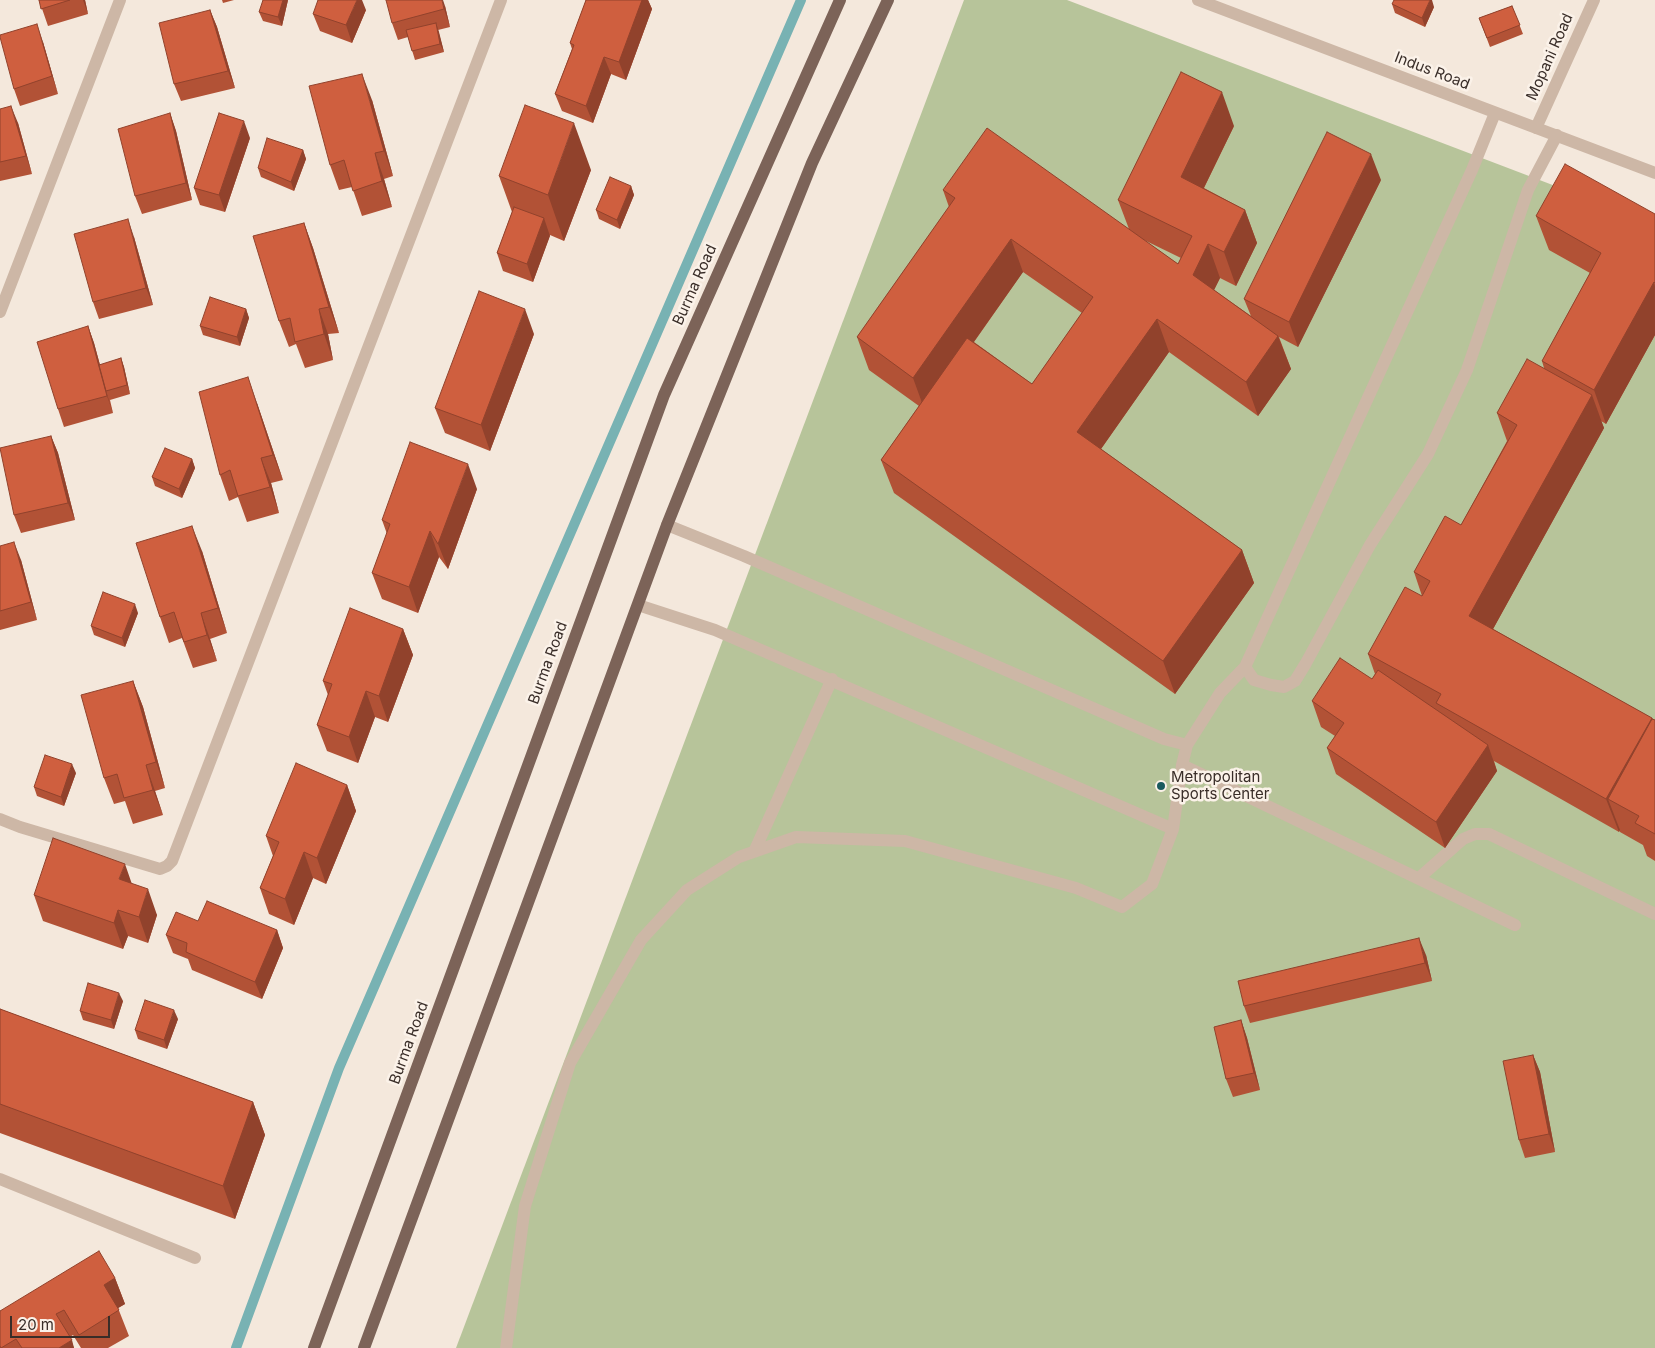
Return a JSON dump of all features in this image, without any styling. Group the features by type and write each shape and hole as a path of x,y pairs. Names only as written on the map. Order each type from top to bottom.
{"main road":[{"name":"Burma Road","path":"314,1348 664,395 840,0"},
{"path":"364,1348 667,525 812,163 888,0"}],"street":[{"path":"0,312 120,0"},
{"path":"0,819 20,827 160,869 172,861 501,0"},
{"name":"Indus Road","path":"1198,0 1655,173"},
{"name":"Mopani Road","path":"1536,128 1594,0"},
{"path":"506,1348 525,1206 570,1063 641,940 687,890 739,858 796,837 904,841 1076,888 1122,907 1152,884 1173,829 1182,765 1187,745 1220,693 1245,667 1472,170 1495,112"},
{"path":"1245,667 1254,680 1284,687 1295,682 1370,545 1428,454 1467,370 1528,190 1557,136"},
{"path":"667,525 744,556 1164,739 1187,745"},
{"path":"638,605 715,630 832,679 1173,829"},
{"path":"754,852 832,679"},
{"path":"1182,765 1515,925"},
{"path":"1419,878 1463,839 1475,834 1489,834 1655,914"},
{"path":"0,1179 195,1258"}],"green space":[{"name":"Metropolitan Sports Center","path":"964,0 1067,0 1655,224 1655,1348 456,1348"}],"building":[{"path":"39,0 70,0 41,9"},
{"path":"263,0 283,0 278,17 259,12"},
{"path":"318,0 357,0 346,25 313,14"},
{"path":"386,0 442,0 444,9 392,23"},
{"path":"586,0 642,0 619,62 604,57 586,106 555,94 574,45 570,43"},
{"path":"1394,0 1430,0 1422,18 1392,4"},
{"path":"1512,6 1520,25 1487,38 1479,18"},
{"path":"210,10 228,71 174,84 159,23"},
{"path":"436,23 440,44 412,51 406,30"},
{"path":"37,24 52,76 14,89 0,35"},
{"path":"1181,72 1222,92 1181,177 1245,210 1224,252 1208,244 1193,275 1278,336 1246,382 1157,319 1077,432 1242,550 1163,661 881,460 967,338 1032,384 1093,297 1011,239 913,378 857,337 955,198 943,190 987,128 1178,264 1192,236 1118,200"},
{"path":"362,74 384,151 375,153 382,181 353,191 344,160 330,165 309,86"},
{"path":"525,105 574,123 548,195 499,176"},
{"path":"11,106 26,156 0,162 0,109"},
{"path":"170,113 186,183 135,196 118,129"},
{"path":"219,113 244,121 219,195 194,188"},
{"path":"1327,132 1371,154 1289,322 1244,299"},
{"path":"267,138 303,150 291,182 258,168"},
{"path":"1565,164 1655,214 1655,283 1594,390 1542,361 1601,253 1536,216"},
{"path":"610,177 631,186 617,220 596,210"},
{"path":"514,207 544,218 527,264 497,253"},
{"path":"128,219 146,288 93,302 74,234"},
{"path":"304,223 329,307 319,309 324,334 295,342 290,318 279,321 253,236"},
{"path":"479,291 525,309 481,425 435,408"},
{"path":"210,297 246,309 237,337 200,326"},
{"path":"88,326 107,396 58,409 37,342"},
{"path":"121,358 127,385 106,391 99,365"},
{"path":"1527,359 1592,395 1469,616 1652,718 1606,799 1436,703 1441,694 1368,654 1405,587 1422,596 1430,581 1414,572 1445,516 1461,525 1517,425 1497,413"},
{"path":"248,377 273,455 261,458 270,487 238,496 230,470 220,475 199,392"},
{"path":"51,436 68,503 14,515 0,448"},
{"path":"410,442 468,464 438,544 430,531 409,587 372,573 390,524 382,520"},
{"path":"165,448 192,459 179,489 152,477"},
{"path":"192,526 218,608 201,613 207,635 184,642 174,612 160,617 136,543"},
{"path":"14,542 31,602 0,611 0,546"},
{"path":"103,592 135,604 122,638 91,626"},
{"path":"350,608 403,629 379,696 366,691 349,737 317,725 332,684 323,681"},
{"path":"1340,658 1372,679 1378,670 1488,745 1436,822 1327,748 1344,723 1312,701"},
{"path":"133,681 156,762 146,765 153,790 124,798 117,774 104,778 81,695"},
{"path":"1652,719 1655,720 1655,834 1635,823 1639,816 1608,799"},
{"path":"45,755 72,764 61,797 34,787"},
{"path":"296,763 347,785 317,858 304,852 285,899 260,888 279,842 266,836"},
{"path":"53,838 125,864 119,879 148,889 139,917 118,910 114,923 34,895"},
{"path":"207,901 277,930 255,982 186,952 187,943 166,935 176,912 198,921"},
{"path":"1419,938 1425,963 1244,1006 1238,981"},
{"path":"88,983 119,993 111,1020 80,1011"},
{"path":"145,1000 174,1010 164,1040 135,1030"},
{"path":"0,1009 253,1102 223,1186 0,1104"},
{"path":"1241,1020 1254,1073 1226,1079 1214,1027"},
{"path":"1533,1055 1549,1134 1519,1140 1503,1061"},
{"path":"99,1251 115,1278 104,1285 119,1310 79,1335 64,1310 56,1314 72,1340 59,1348 22,1348 16,1339 1,1348 0,1311"}],"waterway":[{"path":"236,1348 339,1068 801,0"}],"place":[{"name":"Metropolitan Sports Center","path":"1161,786"}]}
